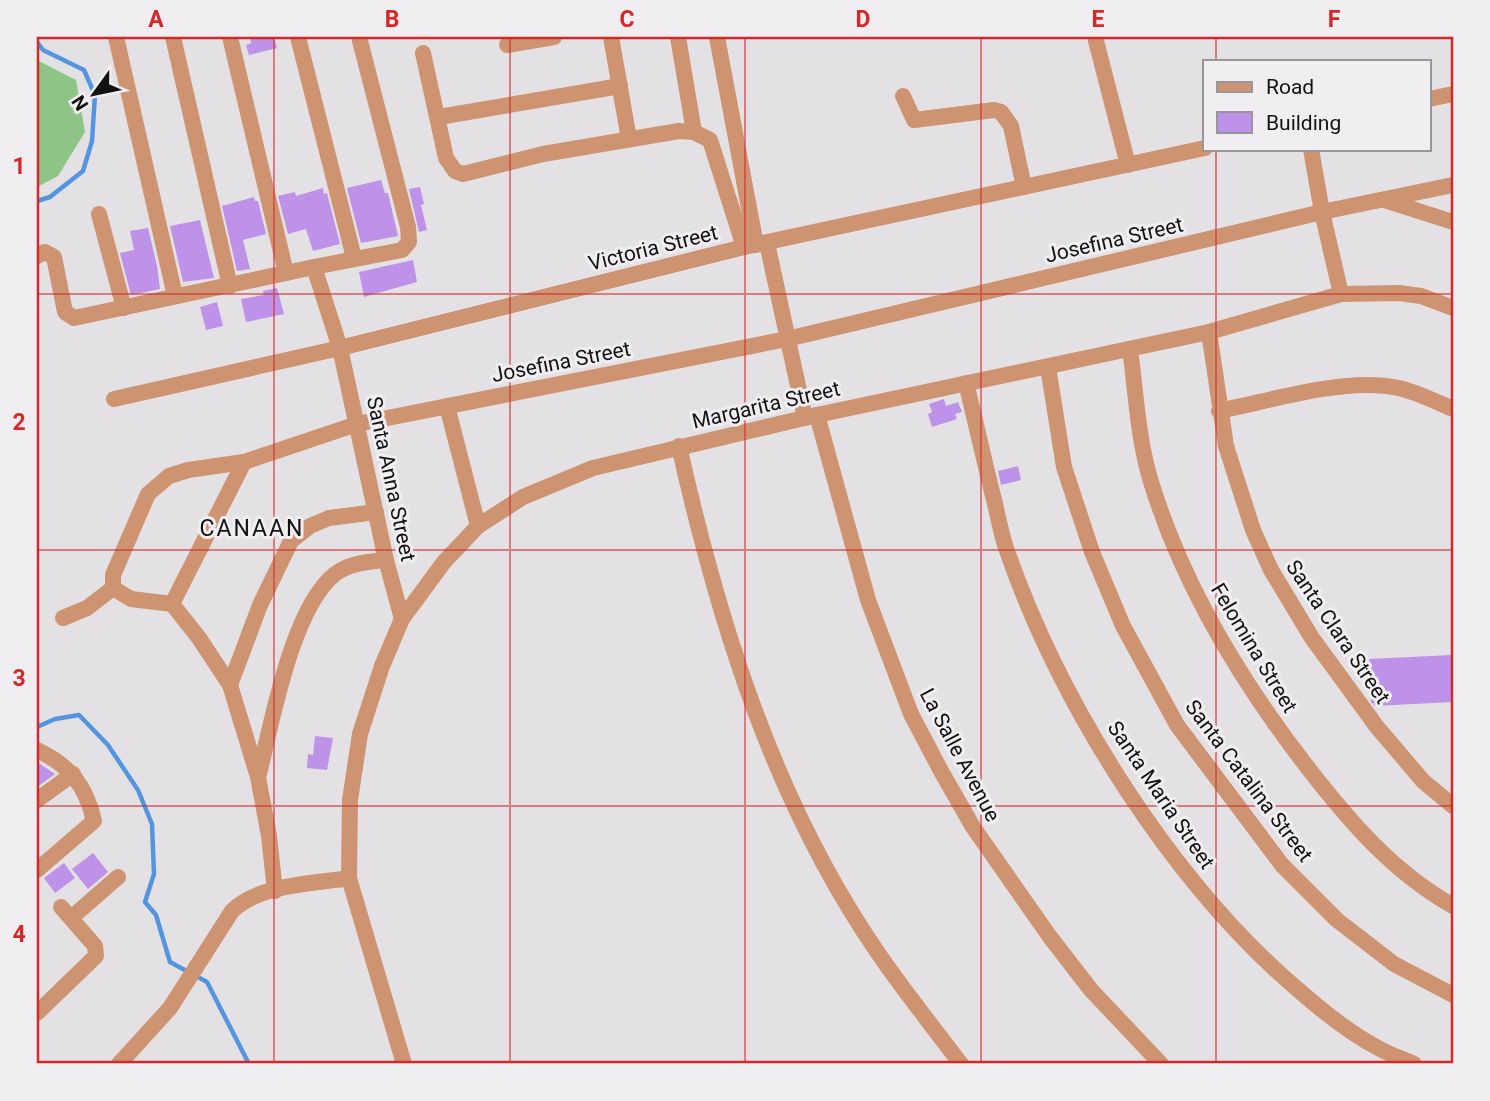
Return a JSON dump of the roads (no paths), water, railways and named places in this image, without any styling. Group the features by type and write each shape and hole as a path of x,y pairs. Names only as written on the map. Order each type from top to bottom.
{"street":[{"path":"116,37 176,296"},
{"path":"173,37 230,286"},
{"path":"230,37 286,274"},
{"path":"298,37 354,258"},
{"path":"37,256 45,252 54,257 65,312 74,318 402,250 409,242 408,227 359,37"},
{"path":"507,45 554,37"},
{"path":"611,37 629,139"},
{"path":"678,37 694,132"},
{"path":"718,37 756,245"},
{"path":"1095,37 1128,165"},
{"path":"423,53 446,158 455,172 463,174 543,153 679,131 694,132 710,140 756,245"},
{"path":"439,117 621,86"},
{"path":"1430,99 1453,94"},
{"path":"903,96 914,120 993,110 1002,112 1011,126 1024,187"},
{"name":"Victoria Street","path":"114,400 340,348 756,245 1203,148"},
{"path":"1311,150 1341,294"},
{"name":"Josefina Street","path":"113,588 113,575 148,494 169,476 188,470 244,462 357,424 787,339 1322,212 1453,185"},
{"path":"1385,200 1453,222"},
{"path":"99,214 124,308"},
{"name":"La Salle Avenue","path":"756,245 868,600 911,714 973,827 1050,937 1091,990 1161,1064"},
{"name":"Santa Anna Street","path":"314,267 340,348 386,559 402,619"},
{"name":"Margarita Street","path":"404,1064 349,878 350,800 360,734 382,666 402,619 444,562 478,526 523,497 593,468 811,416 1209,332 1341,294 1399,293 1421,296 1453,308"},
{"name":"Santa Clara Street","path":"1209,332 1226,446 1253,530 1271,570 1312,638 1377,727 1423,781 1453,806"},
{"name":"Felomina Street","path":"1130,349 1151,484 1196,594 1245,681 1279,730 1354,824 1392,863 1453,906"},
{"name":"Santa Catalina Street","path":"1048,367 1064,467 1092,552 1123,626 1177,725 1282,865 1337,920 1394,964 1453,995"},
{"name":"Santa Maria Street","path":"966,383 1005,547 1065,684 1111,767 1170,851 1218,911 1266,964 1324,1012 1379,1049 1414,1064"},
{"path":"1219,411 1340,387 1387,386 1453,409"},
{"path":"447,406 478,526"},
{"path":"679,446 698,533 730,642 756,717 787,790 835,882 878,953 961,1064"},
{"path":"172,604 244,462"},
{"path":"230,685 260,606 291,541 310,526 329,518 376,512"},
{"path":"258,777 293,649 321,589 335,574 353,565 386,559"},
{"path":"63,618 87,608 113,588 131,599 172,604 199,638 230,685 258,777 269,835 275,891"},
{"path":"37,750 62,764 72,774 88,803 94,821 37,870"},
{"path":"37,800 72,774"},
{"path":"38,1007 96,956 95,947 66,912 118,877"},
{"path":"119,1064 170,1008 240,902 275,891 349,878"}],"waterway":[{"path":"37,42 43,50 84,70 95,95 92,141 83,171 50,197 37,201"},
{"path":"37,727 55,719 79,715 108,745 138,790 152,824 154,874 145,902 156,915 170,962 207,982 249,1064"}],"district":[{"name":"CANAAN","path":"252,528"}]}
